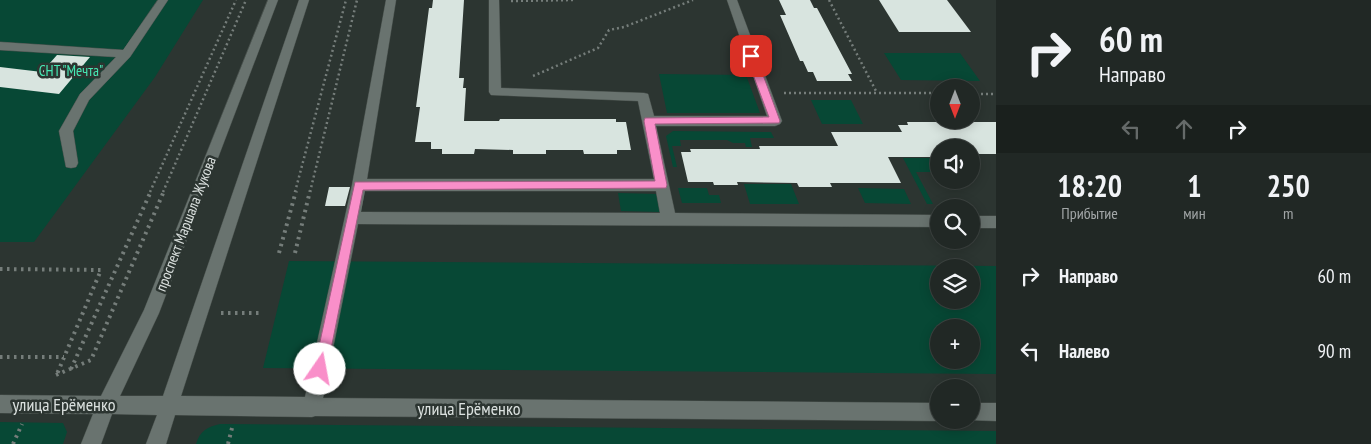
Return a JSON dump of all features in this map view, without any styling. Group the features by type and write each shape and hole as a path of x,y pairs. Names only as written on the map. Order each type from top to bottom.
{"street":[{"path":"71,163 66,131 84,97 126,54 163,0"},
{"name":"проспект Маршала Жукова","path":"91,444 106,405 151,313 273,0"},
{"path":"156,444 304,0"},
{"path":"312,408 353,218 390,0"},
{"path":"494,0 495,92 644,97 669,220"},
{"path":"649,121 775,121 732,0"},
{"path":"0,46 126,54"},
{"path":"359,185 662,185"},
{"path":"353,218 930,222"},
{"path":"980,222 996,222"},
{"name":"улица Ерёменко","path":"0,404 930,412"},
{"path":"980,412 996,412"}],"path":[{"path":"71,369 236,0"},
{"path":"0,269 101,270 56,375 91,360 246,0"},
{"path":"279,253 346,0"},
{"path":"295,254 357,0"},
{"path":"494,0 576,0"},
{"path":"529,77 598,48 608,30 624,27 693,0"},
{"path":"829,0 877,93"},
{"path":"764,93 930,93"},
{"path":"980,94 996,94"},
{"path":"200,313 262,313"},
{"path":"0,357 64,357"},
{"path":"13,444 24,420"}],"green space":[{"name":"СНТ \"Мечта\"","path":"0,0 203,0 155,77 34,242 0,242"},
{"path":"884,53 960,53 979,79 930,80 901,80"},
{"path":"659,74 746,75 760,113 667,113"},
{"path":"811,100 851,100 863,124 822,124"},
{"path":"673,131 771,132 774,138 750,138 752,147 746,147 745,143 733,143 727,140 680,140 681,146 672,146 677,167 673,167 666,136"},
{"path":"903,158 930,158 930,172 916,172 930,199 930,204 927,204"},
{"path":"744,184 791,184 799,204 750,204"},
{"path":"678,188 707,188 709,195 719,195 721,203 682,203"},
{"path":"858,188 904,189 911,204 865,203"},
{"path":"618,193 657,194 660,212 621,211"},
{"path":"289,261 930,266 930,309 980,309 980,266 996,266 996,374 263,368"},
{"path":"0,422 63,423 67,432 63,444 0,444"},
{"path":"220,424 996,431 996,444 196,444 205,430"}],"building":[{"path":"433,0 464,0 459,78 464,78 463,88 466,88 464,121 499,121 500,119 616,119 616,122 626,122 631,150 617,150 617,154 584,154 583,150 546,150 546,154 513,154 513,150 475,149 474,154 442,154 442,149 431,149 431,142 415,142 420,107 416,107 429,8 432,8"},
{"path":"779,0 810,0 814,8 817,8 852,74 848,74 852,81 817,81 813,72 808,72 803,61 800,61 780,15 786,15"},
{"path":"879,0 947,0 971,32 899,32"},
{"path":"57,55 90,57 59,94 0,87 0,67 42,72"},
{"path":"907,122 930,122 930,129 980,129 980,122 996,122 996,154 980,154 980,139 930,139 930,157 888,157 901,183 830,183 832,187 799,187 797,183 737,182 738,185 714,185 713,182 688,182 681,152 691,152 690,149 760,149 759,146 838,146 831,132 902,132 898,125 908,125"},
{"path":"329,187 350,187 345,206 325,206"}],"route":[{"path":"320,369 359,185 662,185 649,121 775,121 751,56"}]}
